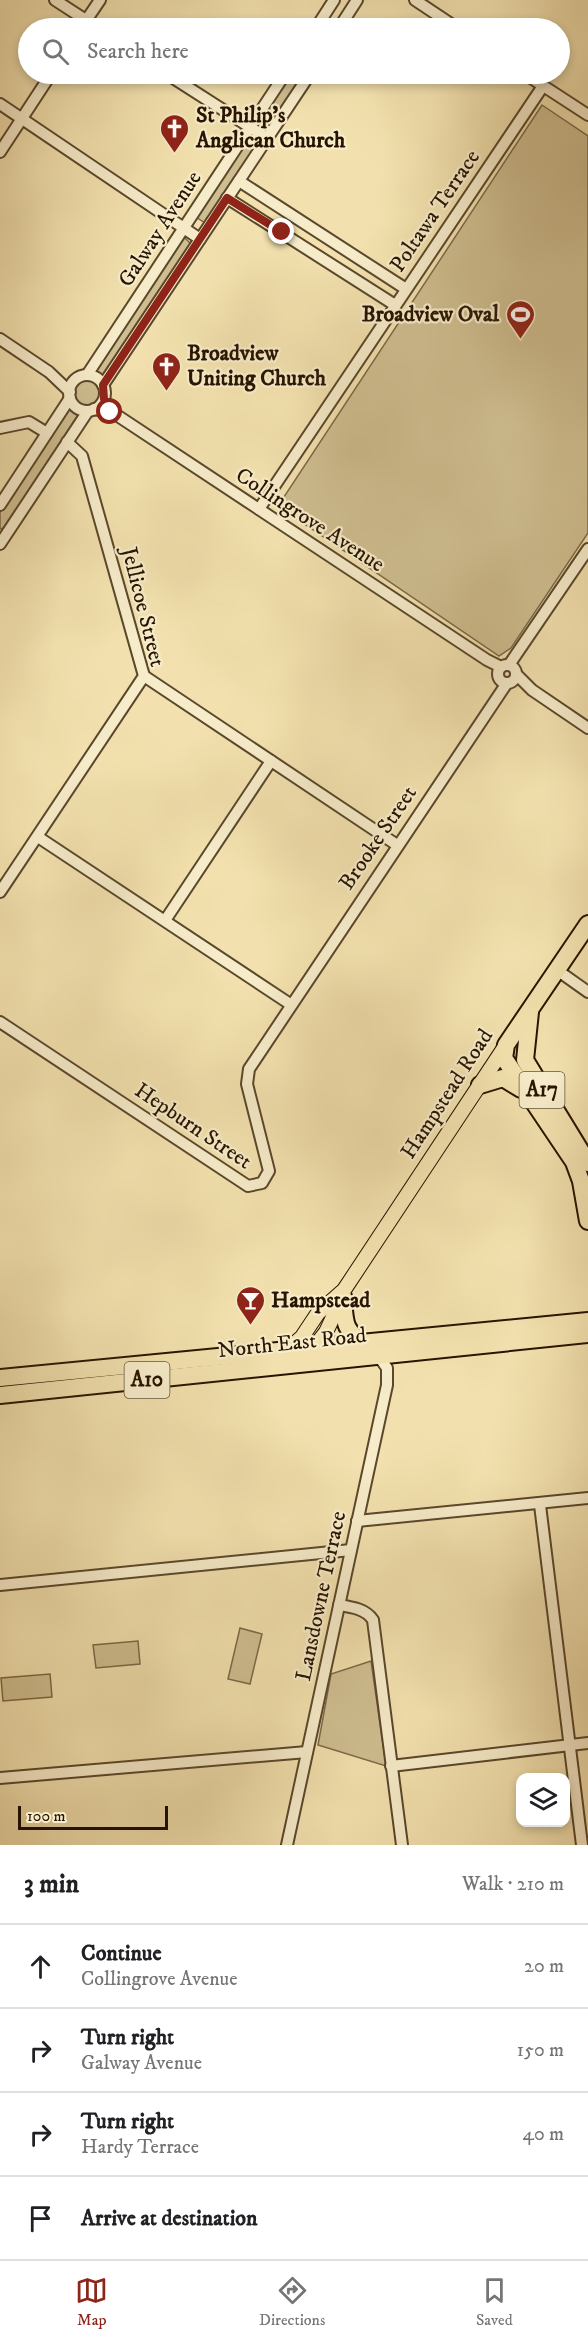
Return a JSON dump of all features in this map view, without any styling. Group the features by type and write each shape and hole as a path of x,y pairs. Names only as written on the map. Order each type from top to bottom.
{"highway":[{"name":"Hampstead Road","path":"506,1044 588,924"},
{"name":"A17","path":"530,1008 525,1060 588,1163"},
{"name":"A17","path":"506,1044 504,1058 574,1162 581,1181 588,1221"},
{"path":"480,1084 503,1078 526,1093"},
{"path":"343,1293 348,1331 364,1343"},
{"name":"North East Road","path":"315,1346 588,1321"},
{"name":"North East Road","path":"0,1378 290,1358 379,1357 588,1334"},
{"path":"290,1358 315,1346"},
{"name":"North East Road","path":"0,1395 290,1358"}],"main road":[{"name":"Hampstead Road","path":"315,1346 326,1332 343,1293 506,1044"},
{"name":"Hampstead Road","path":"290,1358 318,1313 343,1293"}],"street":[{"path":"55,0 76,18"},
{"path":"87,18 100,0"},
{"path":"322,18 334,0"},
{"path":"345,18 357,0"},
{"path":"415,0 442,18"},
{"path":"0,152 45,84"},
{"path":"182,84 267,138"},
{"name":"Galway Avenue","path":"87,375 278,84"},
{"name":"Galway Avenue","path":"103,385 303,84"},
{"path":"540,84 588,115"},
{"name":"Poltawa Terrace","path":"259,509 543,86"},
{"path":"0,105 200,239"},
{"path":"239,181 406,289"},
{"path":"227,198 395,306"},
{"path":"0,339 49,372 71,391 79,409 91,410"},
{"path":"0,505 47,433 71,391 87,375 98,379 103,385 104,399 91,410 68,442 0,544"},
{"name":"Collingrove Avenue","path":"104,399 112,412 588,728"},
{"name":"Collingrove Avenue","path":"91,410 112,412"},
{"path":"0,428 29,422 47,433"},
{"name":"Jellicoe Street","path":"0,892 144,676 82,456 68,442"},
{"name":"Brooke Street","path":"290,1004 498,694 520,650 588,549"},
{"path":"144,676 397,845"},
{"path":"166,919 272,761"},
{"path":"38,837 166,919 290,1004"},
{"path":"557,970 588,992"},
{"name":"Hepburn Street","path":"0,1022 248,1186 262,1183 269,1171 247,1084 249,1070 290,1004"},
{"name":"Lansdowne Terrace","path":"287,1845 388,1377 386,1366 379,1357"},
{"path":"357,1521 540,1505 588,1498"},
{"path":"540,1505 582,1845"},
{"path":"0,1585 351,1550"},
{"path":"339,1605 362,1610 374,1620 402,1845"},
{"path":"391,1766 588,1743"},
{"path":"0,1778 307,1752"}],"shaded area":[{"path":"283,84 298,84 271,124 261,119"},
{"path":"542,105 588,136 588,533 511,648 499,656 278,506"},
{"path":"249,138 257,147 205,223 196,217"},
{"path":"184,237 191,244 104,377 93,371"},
{"path":"87,380 96,384 100,393 96,402 87,406 78,402 74,393 78,384"},
{"path":"67,408 78,415 4,528 0,529 0,509"},
{"path":"240,1628 262,1634 250,1684 228,1679"},
{"path":"138,1641 140,1664 96,1668 93,1645"},
{"path":"371,1661 386,1766 318,1745 331,1674"},
{"path":"50,1674 52,1697 3,1701 1,1678"}],"place":[{"name":"St Philip's Anglican Church","path":"175,154"},
{"name":"Broadview Oval","path":"520,340"},
{"name":"Broadview Uniting Church","path":"166,392"},
{"name":"Hampstead","path":"250,1326"}],"route":[{"path":"110,412 112,412 104,399 103,385 227,198 282,232"}]}
